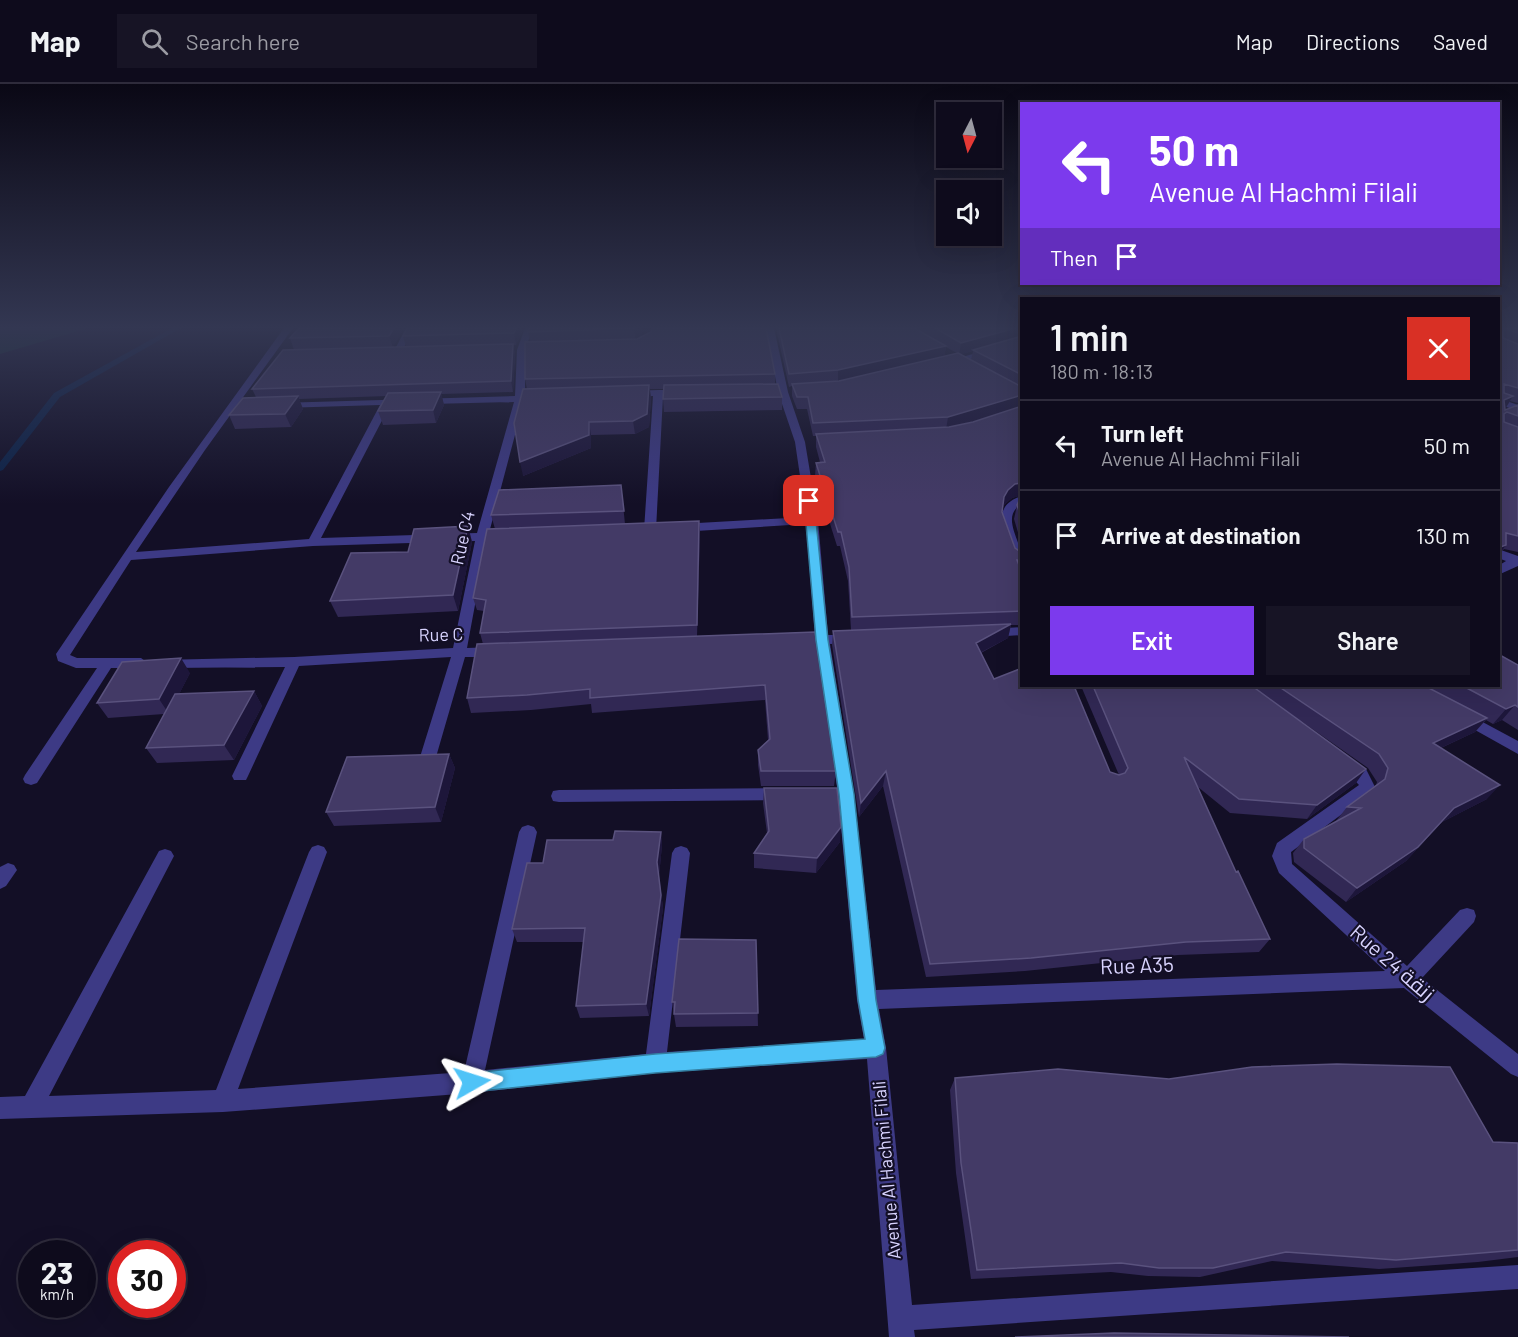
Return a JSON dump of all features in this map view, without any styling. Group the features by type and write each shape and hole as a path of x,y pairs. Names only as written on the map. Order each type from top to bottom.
{"street":[{"path":"126,557 250,386"},
{"name":"Rue C4","path":"429,757 459,653 482,537 520,398 520,386"},
{"name":"Avenue Al Hachmi Filali","path":"782,386 806,442 822,640 846,794 867,1000 876,1048 901,1328"},
{"path":"658,393 644,530 812,520"},
{"path":"624,395 692,393"},
{"path":"274,405 555,397"},
{"path":"1500,401 1515,410"},
{"path":"313,542 387,402"},
{"path":"1018,500 1004,517 1006,528 1020,560"},
{"path":"126,557 313,542 518,536"},
{"path":"1500,554 1517,561"},
{"name":"Rue C","path":"126,557 63,654 63,658 76,663 294,662 425,652 506,652"},
{"path":"1500,571 1517,561"},
{"path":"980,633 1020,631"},
{"path":"787,641 867,638"},
{"path":"240,776 294,662"},
{"path":"31,779 107,663"},
{"path":"1449,708 1518,748"},
{"name":"Rue 24 زنقة","path":"1332,753 1360,774 1367,783 1367,788 1283,848 1281,856 1285,867 1408,979 1518,1067"},
{"path":"559,796 802,794"},
{"path":"824,794 846,794"},
{"path":"472,1082 528,832"},
{"path":"222,1101 318,852"},
{"path":"655,1064 681,853"},
{"path":"31,1108 165,856"},
{"path":"1408,979 1467,916"},
{"name":"Rue A35","path":"867,1000 1408,979"},
{"path":"0,1108 222,1101 472,1082 655,1064 876,1048"},
{"path":"901,1328 1518,1277"}],"building":[{"path":"254,386 334,386 252,389"},
{"path":"649,386 647,414 633,421 589,422 589,435 520,462 514,423 523,389"},
{"path":"664,386 779,386 782,397 663,399"},
{"path":"793,386 1020,386 1020,396 948,417 813,423 808,397 797,397"},
{"path":"1500,386 1504,386 1504,393 1513,396 1504,400 1505,410 1518,405 1518,416 1507,412 1504,414 1504,422 1518,427 1518,536 1506,533 1506,545 1500,547"},
{"path":"441,392 433,410 378,411 388,393"},
{"path":"298,396 285,414 229,415 243,398"},
{"path":"1020,407 1020,483 1015,484 1008,490 1004,497 1002,512 1015,548 1020,552 1020,560 1017,560 1020,568 1020,611 852,617 849,567 841,532 838,532 816,463 825,462 816,434 949,427 973,422"},
{"path":"621,485 624,511 491,515 499,490"},
{"path":"1020,498 1020,514 1017,505"},
{"path":"699,521 697,625 480,633 486,600 473,598 487,529"},
{"path":"468,526 453,595 330,601 351,553 408,552 414,529"},
{"path":"1011,624 976,643 994,679 1020,669 1020,687 1074,687 1110,772 1119,775 1125,773 1128,768 1093,687 1253,687 1366,769 1317,805 1239,799 1184,757 1236,872 1238,871 1270,939 1186,942 1031,958 930,964 886,771 861,803 833,631"},
{"path":"815,632 836,771 761,771 758,750 770,739 765,685 590,698 590,689 467,698 477,644"},
{"path":"1500,655 1518,665 1518,707 1515,705 1506,709 1465,687 1500,687"},
{"path":"181,658 159,699 97,703 122,662"},
{"path":"1279,687 1427,687 1487,718 1433,743 1500,785 1454,808 1418,847 1357,888 1304,848 1304,839 1361,808 1347,807 1385,779 1388,768 1379,754"},
{"path":"254,691 224,745 146,748 175,694"},
{"path":"449,754 435,807 326,812 347,757"},
{"path":"764,788 837,788 841,827 817,858 754,853 769,831"},
{"path":"615,831 661,832 657,862 661,895 646,1004 576,1006 585,928 512,929 527,863 543,863 547,840 613,840"},
{"path":"679,939 756,940 758,1013 674,1014 675,1002 672,1002"},
{"path":"1337,1064 1450,1067 1493,1142 1518,1143 1518,1250 1396,1260 1286,1252 1213,1268 1159,1268 1121,1263 977,1270 961,1163 955,1078 1058,1069 1169,1079 1252,1067"},
{"path":"1114,1333 1349,1337 1015,1337"}],"waterway":[{"path":"0,468 57,395 72,386"}],"route":[{"path":"472,1082 655,1064 876,1048 867,1000 846,794 822,640 809,501"}]}
